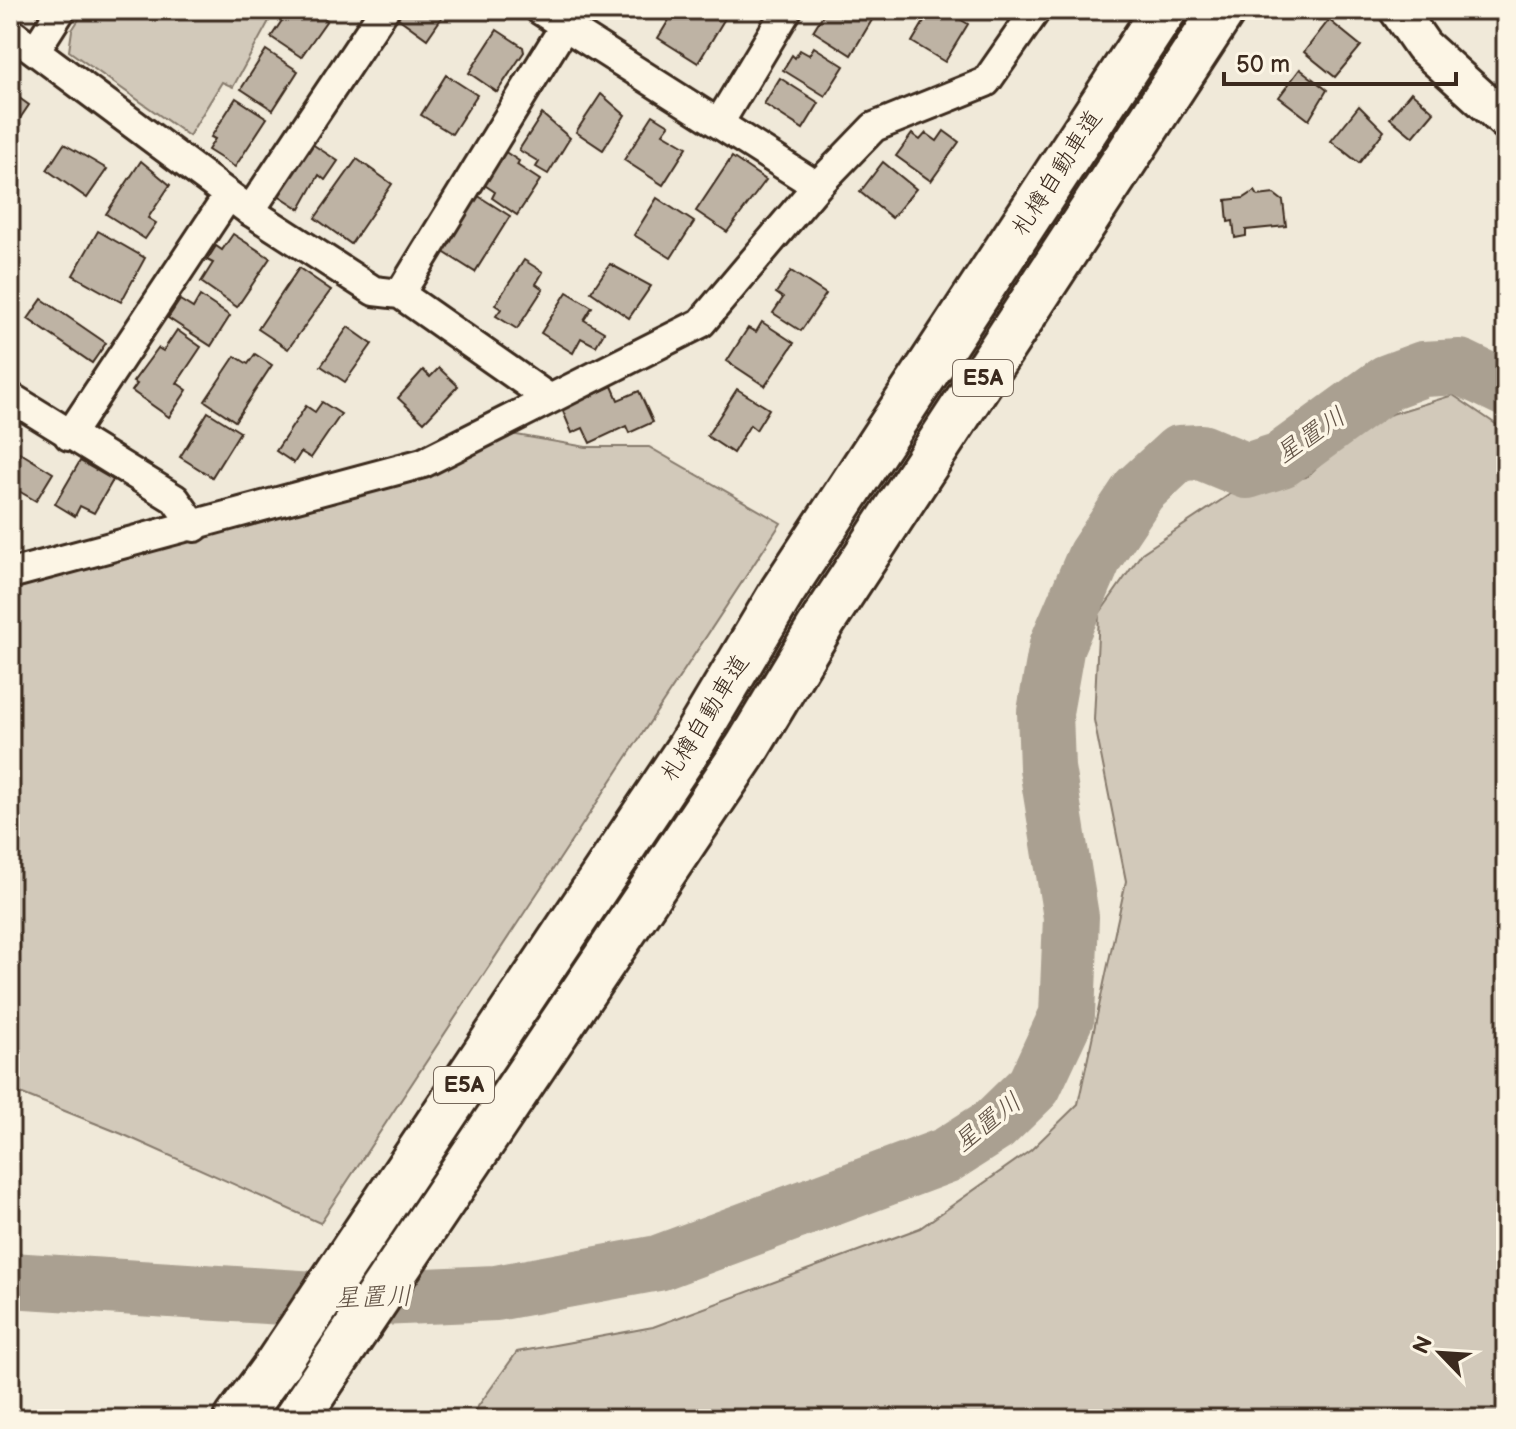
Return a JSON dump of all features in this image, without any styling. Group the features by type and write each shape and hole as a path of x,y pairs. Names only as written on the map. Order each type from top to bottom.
{"highway":[{"name":"札樽自動車道","path":"237,1419 276,1366 689,748 782,592 1164,10"},
{"name":"札樽自動車道","path":"296,1419 747,748 824,620 1223,10"}],"street":[{"path":"36,49 61,10"},
{"path":"69,436 384,10"},
{"path":"719,123 787,10"},
{"path":"10,574 195,527 423,463 547,397 701,323 817,186 874,127 986,82 1036,10"},
{"path":"1398,10 1423,46 1506,121"},
{"path":"400,294 548,15 817,186"},
{"path":"10,32 239,203 374,291 400,294 547,397"},
{"path":"10,397 175,499 195,527"}],"shaded area":[{"path":"85,10 275,10 233,87 222,82 189,136 69,51 72,30"},
{"path":"1453,395 1506,431 1506,1419 469,1419 517,1352 653,1327 920,1228 1031,1150 1078,1104 1126,881 1094,720 1099,614 1142,553 1232,493 1306,477 1369,421"},
{"path":"499,432 586,447 649,447 781,523 320,1223 122,1134 10,1089 10,585 157,550 410,475"}],"building":[{"path":"289,10 311,10 327,20 301,57 271,37"},
{"path":"404,10 447,10 427,39 398,18"},
{"path":"608,10 631,10 625,21"},
{"path":"675,10 730,10 698,63 658,38"},
{"path":"826,10 878,10 851,55 813,31"},
{"path":"931,10 943,14 945,10 968,24 945,62 912,42"},
{"path":"1329,20 1361,46 1335,77 1304,52"},
{"path":"497,30 523,47 524,52 497,92 469,73"},
{"path":"814,47 844,66 825,96 783,70 792,55 795,58 800,50 809,55"},
{"path":"266,50 298,71 273,110 241,89"},
{"path":"1300,69 1327,90 1309,120 1279,97"},
{"path":"446,75 477,95 452,134 421,115"},
{"path":"780,78 819,103 803,129 764,104"},
{"path":"10,83 19,89 15,95 29,105 10,133"},
{"path":"1411,92 1434,112 1413,137 1390,118"},
{"path":"601,94 625,115 603,150 576,132"},
{"path":"236,98 267,118 235,167 208,150 215,139 211,137"},
{"path":"1359,106 1384,131 1359,163 1331,141"},
{"path":"542,114 570,138 548,174 536,167 539,162 519,150"},
{"path":"653,115 669,125 663,133 687,147 663,185 624,160"},
{"path":"944,131 959,142 931,181 896,156 912,134 920,140 926,133 937,141"},
{"path":"306,140 338,161 325,180 319,175 300,209 275,193"},
{"path":"64,144 107,169 87,198 47,170"},
{"path":"504,151 519,161 517,165 540,180 517,215 492,198 495,192 483,184"},
{"path":"732,157 766,180 727,232 696,211"},
{"path":"357,159 392,184 351,244 315,218"},
{"path":"141,161 170,185 148,218 156,223 145,239 106,214"},
{"path":"883,162 916,189 892,218 860,192"},
{"path":"1255,191 1258,196 1274,194 1283,201 1286,226 1246,230 1246,236 1235,238 1233,221 1228,222 1226,200 1244,198"},
{"path":"472,192 510,216 475,272 437,248"},
{"path":"657,198 694,222 671,258 634,235"},
{"path":"98,231 145,258 121,302 73,275"},
{"path":"233,234 270,258 237,307 201,282 213,263 207,260 216,246 222,250"},
{"path":"524,260 543,272 536,284 543,289 517,329 496,316 501,309 495,305"},
{"path":"610,264 651,286 629,318 591,292"},
{"path":"299,268 331,290 288,349 258,329"},
{"path":"791,271 826,294 801,331 773,313 783,298 776,293"},
{"path":"567,292 592,307 584,320 604,332 596,346 581,338 573,353 541,333"},
{"path":"200,296 230,316 211,346 168,318 180,300 193,308"},
{"path":"42,299 106,343 92,363 28,319"},
{"path":"762,322 794,343 765,386 727,361 748,328 756,332"},
{"path":"348,327 372,344 345,382 321,366"},
{"path":"177,330 201,347 177,383 187,390 169,417 132,391 137,384 133,382 158,348 163,351"},
{"path":"255,354 272,365 235,421 205,401 235,356 248,364"},
{"path":"439,368 458,386 424,422 398,398 423,370 430,377"},
{"path":"612,386 618,400 639,391 653,422 629,433 626,426 590,443 583,428 572,433 562,409"},
{"path":"737,389 769,409 756,430 750,425 733,453 707,436"},
{"path":"322,402 341,414 311,458 301,452 294,463 276,451 306,406 315,412"},
{"path":"208,412 240,432 212,477 180,457"},
{"path":"19,452 53,473 36,501 10,486 10,467"},
{"path":"80,461 113,480 94,513 80,506 75,516 55,504"}],"waterway":[{"name":"星置川","path":"10,1280 332,1300 496,1293 658,1263 947,1155 994,1125 1034,1086 1067,1015 1071,917 1047,768 1045,712 1057,645 1095,556 1139,490 1179,453 1201,452 1247,471 1281,460 1388,382 1423,369 1460,367 1506,389"}]}
